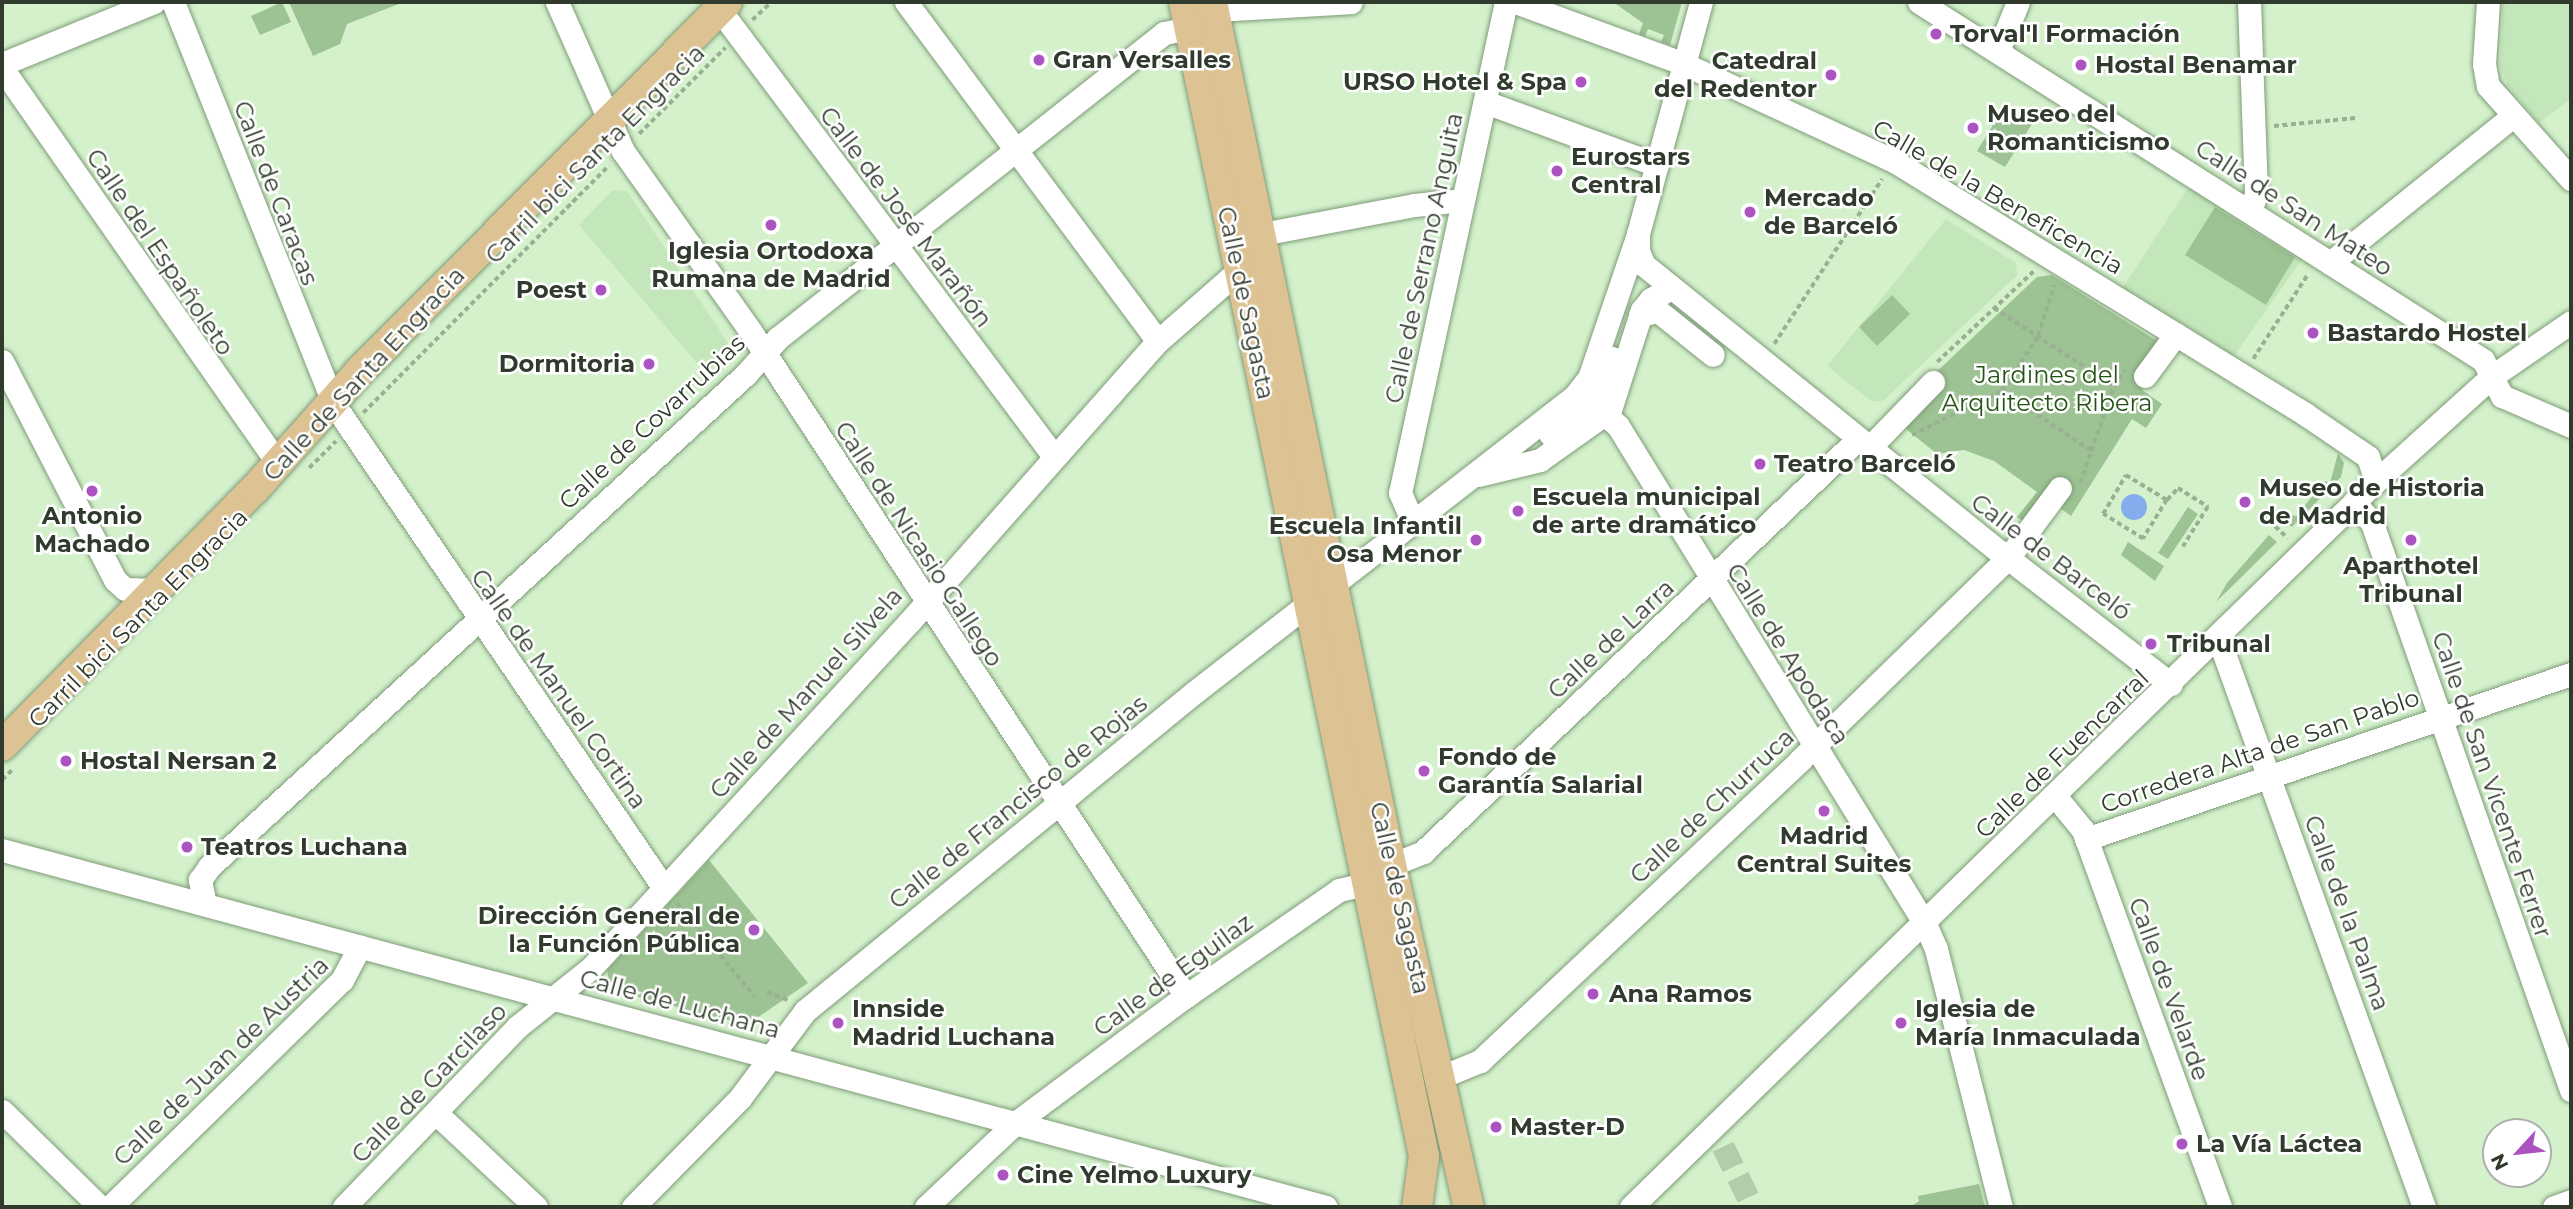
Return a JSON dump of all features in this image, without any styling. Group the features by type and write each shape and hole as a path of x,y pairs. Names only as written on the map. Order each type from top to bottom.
{"main road":[{"name":"Calle de Santa Engracia","path":"11,753 156,590 289,471 608,122 723,6"},
{"name":"Calle de Sagasta","path":"1213,6 1262,234 1323,595 1381,874 1424,1156 1417,1207"},
{"name":"Calle de Sagasta","path":"1186,15 1238,270 1323,595"},
{"name":"Calle de Sagasta","path":"1381,874 1441,1077 1469,1207"}],"street":[{"path":"2,66 154,2"},
{"name":"Calle de Caracas","path":"173,2 341,415"},
{"name":"Calle de Nicasio Gallego","path":"557,2 623,151 765,354 925,602 1186,996"},
{"path":"906,2 1158,341"},
{"path":"1213,6 1350,2"},
{"name":"Calle de Serrano Anguita","path":"1413,523 1400,493 1506,2"},
{"name":"Calle de la Beneficencia","path":"1516,2 1684,64 1894,161 2056,259 2368,457 2376,481"},
{"path":"1478,475 1533,463 1605,415 1614,404 1625,311 1638,234 1701,2"},
{"name":"Calle de San Mateo","path":"1919,2 2250,211 2322,264 2483,360 2502,396 2571,426"},
{"path":"1997,51 2018,2"},
{"path":"2249,2 2256,194 2250,211"},
{"path":"2488,2 2485,76 2493,94 2571,179"},
{"name":"Calle de José Marañón","path":"723,6 738,35 892,245 1053,455"},
{"name":"Calle de Covarrubias","path":"205,904 200,880 209,867 765,354 778,338 892,245 1186,15"},
{"name":"Calle del Españoleto","path":"2,66 289,471"},
{"path":"1485,102 1657,165"},
{"path":"2322,264 2513,116"},
{"path":"1262,234 1414,205 1463,200"},
{"name":"Calle de Barceló","path":"1638,234 1640,258 1670,289 2171,684"},
{"name":"Calle de Manuel Silvela","path":"554,998 590,969 925,602 1053,455 1158,341 1238,270"},
{"path":"1625,311 1638,287 1670,289"},
{"path":"1625,311 1670,289"},
{"path":"1625,311 1658,311 1713,355"},
{"name":"Calle de Francisco de Rojas","path":"633,1207 740,1098 805,1011 1058,802 1478,475 1490,460 1574,397 1589,378 1625,311"},
{"name":"Calle de Fuencarral","path":"1631,1207 1716,1139 1925,924 2376,481 2491,377 2571,322"},
{"path":"2137,370 2176,334"},
{"path":"2,361 115,580 125,589 156,590"},
{"name":"Calle de Larra","path":"1381,874 1423,852 1711,580 1863,443 1930,377"},
{"name":"Calle de Manuel Cortina","path":"341,415 477,618 664,888"},
{"name":"Calle de Apodaca","path":"1605,415 1618,426 1925,924 1936,949 2001,1207"},
{"name":"Calle de Churruca","path":"1441,1077 1480,1061 1814,746 2008,558 2067,489"},
{"name":"Calle de San Vicente Ferrer","path":"2354,502 2372,523 2571,1090"},
{"name":"Calle de la Palma","path":"2218,637 2424,1207"},
{"name":"Corredera Alta de San Pablo","path":"2086,839 2571,674"},
{"name":"Calle de Velarde","path":"2056,797 2086,839 2187,1100 2220,1207"},
{"name":"Calle de Luchana","path":"2,834 10,852 1014,1124 1249,1198 1326,1207"},
{"name":"Calle de Eguilaz","path":"926,1207 1014,1124 1186,996 1339,890 1381,874"},
{"name":"Calle de Juan de Austria","path":"110,1207 351,971 360,946"},
{"name":"Calle de Garcilaso","path":"344,1207 517,1027 554,998"},
{"path":"2,1111 100,1207"},
{"path":"436,1113 519,1175 536,1207"},
{"path":"2554,1207 2571,1201"}],"path":[{"name":"Carril bici Santa Engracia","path":"289,471 341,415 623,151 771,2"},
{"path":"2253,128 2356,118"},
{"path":"1774,344 1894,161"},
{"path":"1930,377 1994,308 2056,259"},
{"path":"1905,438 2003,391 2038,336 2056,259"},
{"path":"2249,365 2322,264"},
{"path":"1994,308 2114,386"},
{"path":"2067,489 2092,451 2114,386 2137,370"},
{"path":"2003,391 2092,451"},
{"path":"2167,500 2126,475 2103,514 2143,539 2167,500 2179,488 2209,504 2183,547"},
{"path":"2263,514 2289,540"},
{"name":"Carril bici Santa Engracia","path":"2,780 11,753"},
{"path":"664,888 755,997"}],"shaded area":[{"path":"2503,2 2571,2 2571,99 2539,123 2508,86 2500,67"},
{"path":"2190,185 2303,258 2234,356 2123,287"},
{"path":"613,190 627,191 728,343 726,356 706,374 579,225"},
{"path":"1946,219 2016,263 2017,275 1883,401 1871,401 1827,366"}],"green space":[{"path":"282,2 291,22 260,35 251,16"},
{"path":"289,2 404,2 347,24 340,44 313,56"},
{"path":"1613,2 1682,2 1670,45 1661,42 1664,35 1648,29 1645,36 1639,34 1643,23"},
{"path":"2004,107 2032,124 2005,167 1977,151"},
{"path":"2215,207 2295,257 2266,305 2185,255"},
{"name":"Jardines del Arquitecto Ribera","path":"2052,275 2173,351 2142,390 2162,404 2146,428 2132,419 2071,516 2056,505 2028,525 2017,517 2037,492 1994,461 1964,450 1937,454 1900,424 1930,378 2037,277"},
{"path":"1892,295 1910,314 1877,346 1859,327"},
{"path":"2338,453 2344,463 2341,477 2292,527 2280,519 2284,513 2296,516 2325,481 2330,483"},
{"path":"2188,507 2198,514 2168,559 2158,553"},
{"path":"2269,535 2277,542 2216,602 2227,583"},
{"path":"2128,542 2164,566 2155,581 2121,555"},
{"path":"709,860 808,983 751,1022 736,1022 611,990 607,970"},
{"path":"1979,1184 1985,1207 1910,1207 1919,1201 1918,1196"}],"water":[{"path":"2134,494 2143,498 2147,507 2143,516 2134,520 2125,516 2121,507 2125,498"}],"tunnel":[{"path":"1723,1146 1753,1207"}],"place":[{"name":"Torval'l Formación","path":"1936,34"},
{"name":"Gran Versalles","path":"1039,60"},
{"name":"Hostal Benamar","path":"2081,65"},
{"name":"Catedral del Redentor","path":"1831,75"},
{"name":"URSO Hotel & Spa","path":"1581,82"},
{"name":"Museo del Romanticismo","path":"1973,128"},
{"name":"Eurostars Central","path":"1557,171"},
{"name":"Mercado de Barceló","path":"1750,212"},
{"name":"Iglesia Ortodoxa Rumana de Madrid","path":"771,225"},
{"name":"Poest","path":"601,290"},
{"name":"Bastardo Hostel","path":"2313,333"},
{"name":"Dormitoria","path":"649,364"},
{"name":"Teatro Barceló","path":"1760,464"},
{"name":"Antonio Machado","path":"92,491"},
{"name":"Museo de Historia de Madrid","path":"2245,502"},
{"name":"Escuela municipal de arte dramático","path":"1518,511"},
{"name":"Escuela Infantil Osa Menor","path":"1476,540"},
{"name":"Aparthotel Tribunal","path":"2411,540"},
{"name":"Tribunal","path":"2151,644"},
{"name":"Hostal Nersan 2","path":"66,761"},
{"name":"Fondo de Garantía Salarial","path":"1424,771"},
{"name":"Madrid Central Suites","path":"1824,811"},
{"name":"Teatros Luchana","path":"187,847"},
{"name":"Dirección General de la Función Pública","path":"754,930"},
{"name":"Ana Ramos","path":"1593,994"},
{"name":"Innside Madrid Luchana","path":"838,1023"},
{"name":"Iglesia de María Inmaculada","path":"1901,1023"},
{"name":"Master-D","path":"1496,1127"},
{"name":"La Vía Láctea","path":"2182,1144"},
{"name":"Cine Yelmo Luxury","path":"1003,1175"}]}
